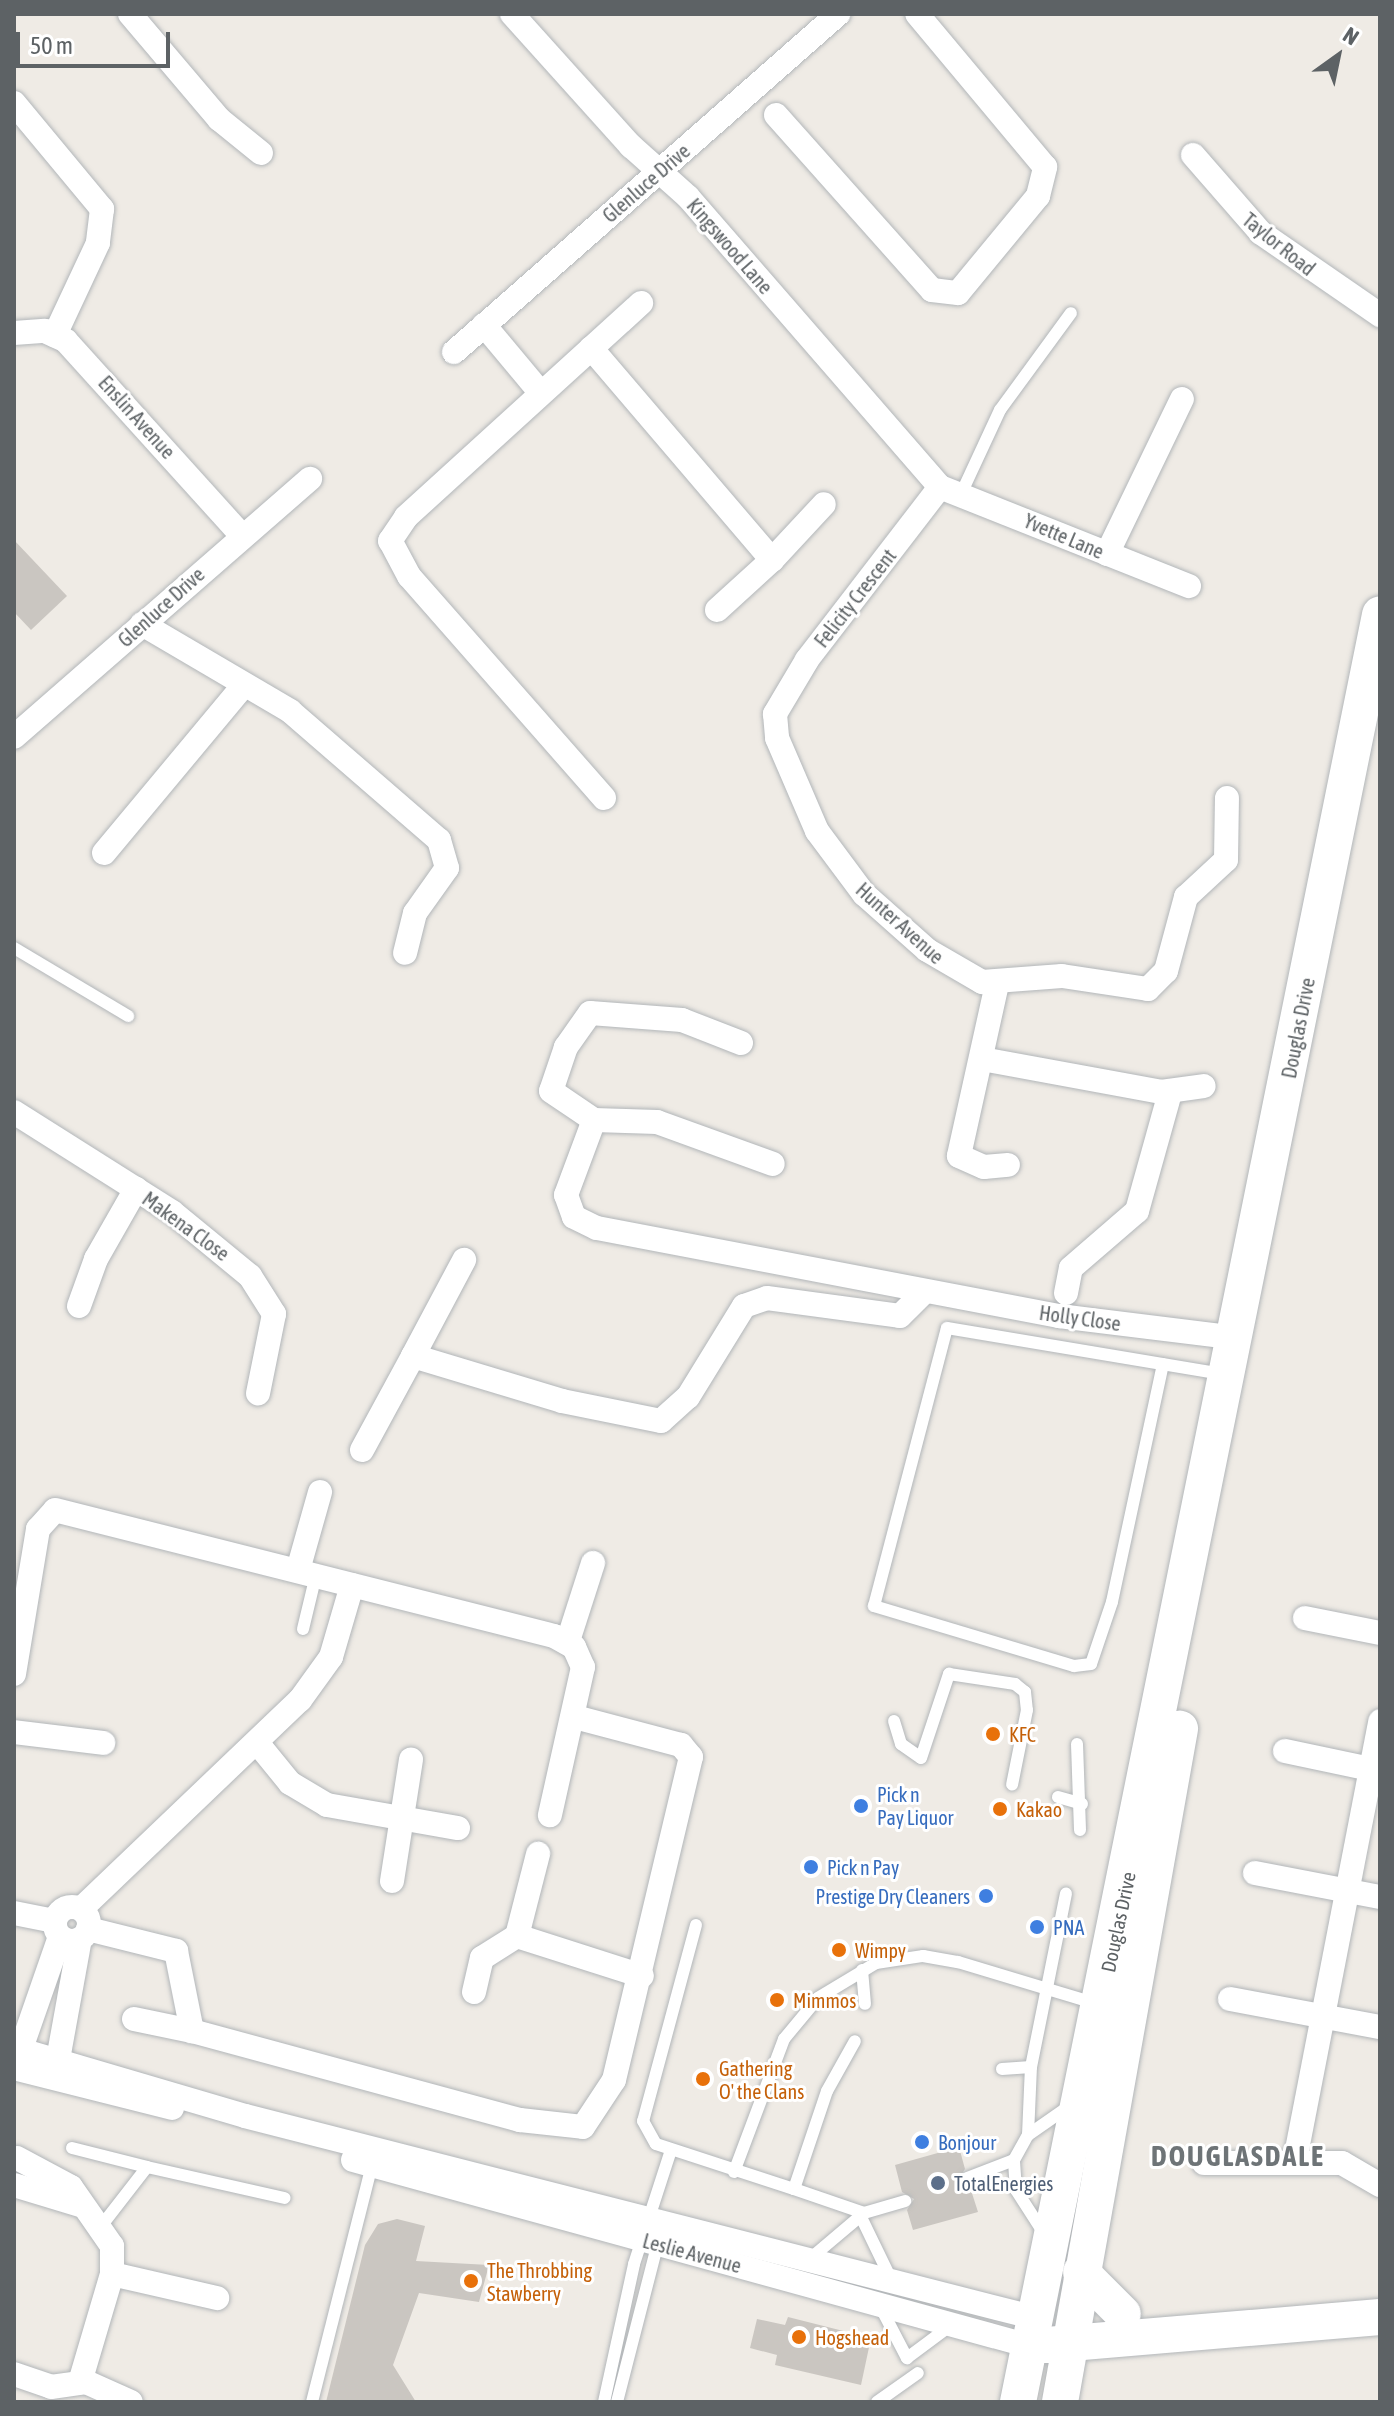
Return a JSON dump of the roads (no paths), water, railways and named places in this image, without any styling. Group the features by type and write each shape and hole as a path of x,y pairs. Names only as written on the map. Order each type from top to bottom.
{"street":[{"path":"130,14 219,119 261,153"},
{"name":"Kingswood Lane","path":"512,14 631,146 661,169 950,491"},
{"name":"Glenluce Drive","path":"454,352 838,14"},
{"path":"776,115 932,290 958,293 1038,196 1045,167 917,14"},
{"path":"14,103 102,209 98,243 55,335 14,333"},
{"name":"Taylor Road","path":"1193,155 1273,244 1380,315"},
{"path":"604,798 390,548 394,528 641,303"},
{"path":"484,325 540,392"},
{"name":"Enslin Avenue","path":"55,335 107,382 242,536"},
{"path":"591,348 772,560"},
{"path":"1107,554 1182,399"},
{"name":"Glenluce Drive","path":"14,737 310,479"},
{"name":"Yvette Lane","path":"950,491 1189,586"},
{"name":"Felicity Crescent","path":"775,714 807,660 950,491"},
{"path":"717,610 772,560 824,504"},
{"name":"Douglas Drive","path":"1060,2402 1081,2272 1116,2009 1217,1442 1380,614"},
{"path":"142,624 290,711 439,840 447,868 415,913 405,953"},
{"path":"104,853 243,686"},
{"name":"Hunter Avenue","path":"775,714 777,738 817,831 846,873 949,966 997,984 1062,976 1157,984 1186,897 1226,860 1227,798"},
{"path":"997,984 959,1156 984,1167 1008,1165"},
{"path":"741,1043 682,1020 590,1013 566,1047 551,1091 594,1120 657,1122 773,1164"},
{"path":"982,1059 1170,1093 1204,1086"},
{"path":"1066,1293 1071,1268 1137,1211 1170,1093"},
{"name":"Makena Close","path":"14,1112 136,1189 227,1255 266,1298 274,1323 258,1393"},
{"name":"Holly Close","path":"594,1120 566,1195 579,1221 623,1236 923,1293 1237,1338"},
{"path":"79,1306 96,1259 136,1189"},
{"path":"362,1450 464,1260"},
{"path":"413,1356 562,1401 661,1421 688,1397 736,1315 752,1302 787,1300 889,1316 906,1313 923,1293"},
{"path":"307,1573 320,1492"},
{"path":"14,1674 29,1564 50,1511 307,1573 568,1641 583,1667 575,1717 550,1815"},
{"path":"568,1641 593,1563"},
{"path":"15,2061 73,1927 259,1745 327,1665 352,1585"},
{"path":"1305,1618 1380,1633"},
{"path":"134,2019 192,2031 575,2130 590,2122 609,2093 642,1976 690,1752 575,1717"},
{"path":"1295,2160 1345,1890 1375,1770 1380,1721"},
{"path":"14,1732 103,1743"},
{"path":"259,1745 314,1799 403,1821 458,1828"},
{"path":"1285,1751 1375,1770"},
{"path":"392,1881 411,1759"},
{"path":"474,1992 482,1958 517,1936 538,1854"},
{"path":"1255,1873 1380,1897"},
{"path":"14,1913 176,1951 192,2031"},
{"path":"57,2069 73,1927"},
{"path":"517,1936 642,1976"},
{"path":"1230,1999 1380,2027"},
{"name":"Douglas Drive","path":"1018,2402 1029,2331 1083,2096 1116,2009"},
{"name":"Leslie Avenue","path":"15,2061 245,2116 653,2223 880,2306 950,2326 1029,2331 1145,2332 1380,2317"},
{"name":"Leslie Avenue","path":"57,2069 372,2165 812,2257 892,2280 1029,2331"},
{"path":"1204,2163 1295,2160 1353,2165 1380,2185"},
{"path":"15,2163 57,2175 80,2205 102,2225 112,2246 112,2274 80,2382"},
{"path":"14,2185 80,2205"},
{"path":"1081,2272 1123,2314"},
{"path":"112,2274 217,2298"},
{"name":"Leslie Avenue","path":"1071,2332 1123,2314 1380,2301"},
{"path":"14,2374 51,2387 80,2382 131,2402"}],"lane":[{"name":"Felicity Crescent","path":"950,491 1000,410 1071,313"},
{"path":"14,948 128,1016"},
{"path":"1163,1364 1112,1602 1091,1664 1074,1666 874,1606 947,1328 1230,1375"},
{"path":"303,1629 307,1573"},
{"path":"894,1721 899,1741 921,1758 949,1674 1008,1681 1028,1701 1012,1785"},
{"path":"1077,1744 1082,1804 1080,1830"},
{"path":"1058,1797 1082,1804"},
{"path":"1028,2135 1031,2067 1066,1893"},
{"path":"696,1925 643,2121 646,2134 670,2153 794,2189 862,2215 892,2280"},
{"path":"734,2172 784,2039 818,1998 862,1970 923,1956 1116,2009"},
{"path":"862,1970 865,2004"},
{"path":"794,2189 827,2091 855,2041"},
{"path":"1002,2069 1031,2067"},
{"path":"1051,2244 1020,2202 1014,2160 1028,2135 1083,2096"},
{"path":"72,2148 285,2198"},
{"path":"604,2402 670,2153"},
{"path":"967,2178 1014,2160"},
{"path":"312,2402 372,2165"},
{"path":"102,2225 147,2167"},
{"path":"812,2257 862,2215 905,2201"},
{"path":"617,2402 653,2223"},
{"path":"880,2306 907,2358 950,2326"},
{"path":"877,2402 918,2373"}],"place":[{"name":"KFC","path":"993,1734"},
{"name":"Pick n Pay Liquor","path":"861,1806"},
{"name":"Kakao","path":"1000,1809"},
{"name":"Pick n Pay","path":"811,1867"},
{"name":"Prestige Dry Cleaners","path":"986,1896"},
{"name":"PNA","path":"1037,1927"},
{"name":"Wimpy","path":"839,1950"},
{"name":"Mimmos","path":"777,2000"},
{"name":"Gathering O' the Clans","path":"703,2079"},
{"name":"Bonjour","path":"922,2142"},
{"name":"TotalEnergies","path":"938,2183"},
{"name":"The Throbbing Stawberry","path":"471,2281"},
{"name":"Hogshead","path":"799,2337"}],"district":[{"name":"DOUGLASDALE","path":"1238,2156"}]}
